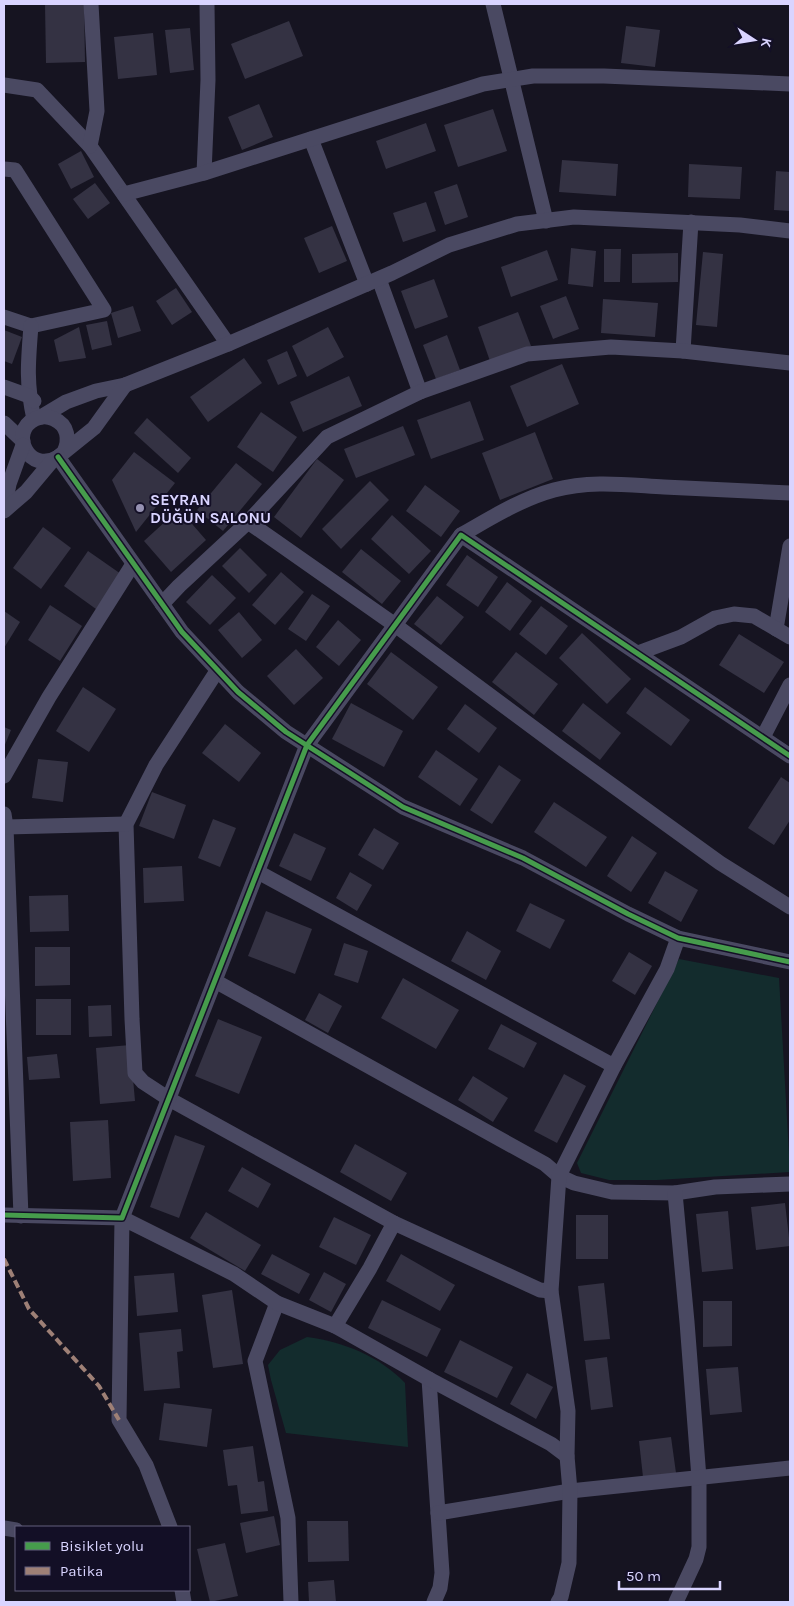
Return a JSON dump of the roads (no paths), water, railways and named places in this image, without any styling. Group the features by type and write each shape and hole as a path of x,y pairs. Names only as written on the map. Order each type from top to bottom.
{"street":[{"path":"90,146 97,111 91,4"},
{"path":"204,173 208,80 207,4"},
{"path":"493,4 546,220"},
{"path":"124,194 204,173 483,84 533,76 604,76 790,84"},
{"path":"4,85 37,90 90,146 228,344"},
{"path":"311,139 420,392"},
{"path":"4,169 15,170 104,310 31,326 4,318"},
{"path":"4,511 8,484 23,443 24,430 66,402 96,391 125,385 228,344 373,282 449,245 517,224 574,217 740,225 790,231"},
{"path":"683,351 691,222"},
{"path":"4,423 23,443 28,454 34,459 45,462 58,457 67,441 66,430 59,422 43,417 29,396 27,373 31,326"},
{"path":"162,604 248,522 327,437 420,392 527,354 611,347 683,351 790,363"},
{"path":"4,511 26,492 58,457 94,428 125,385"},
{"path":"4,388 29,396"},
{"path":"58,457 182,632 238,692 279,726 307,746 403,807 523,858 628,914 678,938 790,962"},
{"path":"170,1526 146,1465 119,1420 122,1218 307,746 462,535 507,509 538,495 571,486 587,484 620,483 790,493"},
{"path":"248,522 396,625 554,743 720,863 790,907"},
{"path":"462,535 790,756"},
{"path":"638,652 681,638 724,615 754,616 784,630 790,546"},
{"path":"4,776 49,697 133,564"},
{"path":"217,670 156,765 126,824 135,1072 143,1082 169,1099 394,1223 540,1290 551,1292"},
{"path":"763,737 790,685"},
{"path":"21,1216 5,821 126,824"},
{"path":"258,872 614,1066"},
{"path":"558,1602 570,1563 570,1492 567,1456 568,1411 551,1292 559,1176 614,1066 667,969 678,938"},
{"path":"215,981 545,1164 559,1176 574,1183 612,1192 675,1193 715,1187 790,1184"},
{"path":"675,1193 699,1478 699,1547 696,1559 676,1602"},
{"path":"4,1215 122,1218 234,1274 277,1303 335,1326 551,1444 567,1456"},
{"path":"335,1326 370,1268 394,1223"},
{"path":"277,1303 255,1361 288,1518 291,1602"},
{"path":"429,1379 442,1573 440,1588 434,1602"},
{"path":"438,1513 570,1492 790,1468"}],"place":[{"name":"SEYRAN DÜĞÜN SALONU","path":"140,508"}]}
